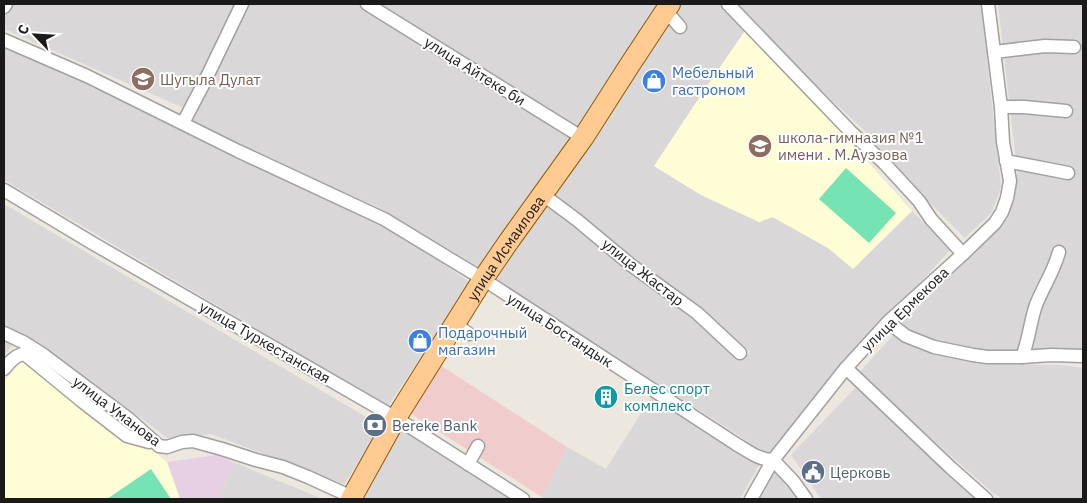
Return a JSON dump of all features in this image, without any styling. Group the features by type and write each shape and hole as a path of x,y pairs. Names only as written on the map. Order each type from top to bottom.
{"main road":[{"name":"улица Исмаилова","path":"352,498 396,418 462,329 483,279 583,138 667,7"}],"street":[{"path":"4,8 6,4"},
{"path":"183,123 242,4"},
{"name":"улица Айтеке би","path":"367,4 583,138"},
{"path":"728,4 919,201 931,219 963,254"},
{"name":"улица Ермекова","path":"751,499 773,460 846,368 888,322 963,254 995,222 1006,204 1010,181 1003,142 988,4"},
{"path":"667,7 680,26"},
{"name":"улица Бостандык","path":"4,40 87,76 238,151 384,218 483,279 736,444 765,460 773,460"},
{"path":"994,52 1045,46 1074,47"},
{"path":"1000,106 1066,111"},
{"path":"1006,161 1068,173"},
{"name":"улица Туркестанская","path":"4,190 396,418 523,499"},
{"name":"улица Жастар","path":"542,194 577,220 631,265 697,313 740,353"},
{"path":"911,207 931,219"},
{"path":"1022,357 1037,303 1053,270 1059,252"},
{"path":"888,322 906,336 934,347 987,357 1022,357 1050,354 1083,356"},
{"name":"улица Уманова","path":"4,333 41,353 129,419 159,446 167,447 192,441 222,448 283,467 352,498"},
{"path":"4,369 17,356 22,354 27,356 127,436 148,442 154,441"},
{"path":"846,368 986,499"},
{"path":"468,464 478,446"},
{"path":"773,460 793,481 806,499"}],"shaded area":[{"path":"4,4 237,4 188,110 4,29"},
{"path":"250,4 358,4 577,140 486,271 376,206 274,162 191,120"},
{"path":"381,4 665,4 584,132"},
{"path":"677,4 725,4 747,28 654,166 701,195 759,222 772,217 828,248 853,268 912,211 951,249 893,312 769,455 496,280 546,205 744,359 750,352 691,300 642,266 552,195"},
{"path":"730,4 981,4 1001,187 992,212 965,238 926,199 868,134"},
{"path":"998,4 1083,4 1083,349 1021,355 976,355 924,341 898,327 1008,218 1015,194 1017,170"},
{"name":"школа-гимназия №1 имени . М.Ауэзова","path":"747,28 912,211 853,269 828,248 773,217 759,222 701,195 654,166"},
{"path":"4,45 183,126 373,216 471,283 388,406 4,180"},
{"path":"4,204 383,427 344,484 211,434 169,439 40,343 22,334 4,355"},
{"path":"894,334 941,353 978,364 1061,365 1083,368 1083,499 1003,499 992,492 858,374"},
{"path":"27,354 36,357 167,462 180,499 4,499 4,382"},
{"path":"440,365 567,447 542,497 410,413"},
{"path":"856,387 975,499 821,499 791,455"},
{"path":"655,391 762,460 740,499 545,499 542,497 567,447 606,469"},
{"path":"400,424 515,499 359,499"},
{"path":"217,455 233,462 220,499 180,499 167,462"},
{"path":"233,462 323,499 220,499"},
{"path":"778,467 797,499 759,499"}],"green space":[{"path":"846,168 896,213 869,243 819,199"},
{"path":"151,469 171,499 107,499"}],"place":[{"name":"Шугыла Дулат","path":"143,79"},
{"name":"Мебельный гастроном","path":"654,81"},
{"name":"школа-гимназия №1 имени . М.Ауэзова","path":"760,146"},
{"name":"Подарочный магазин","path":"420,341"},
{"name":"Белес спорт комплекс","path":"606,397"},
{"name":"Bereke Bank","path":"375,425"},
{"name":"Церковь","path":"813,472"}]}
